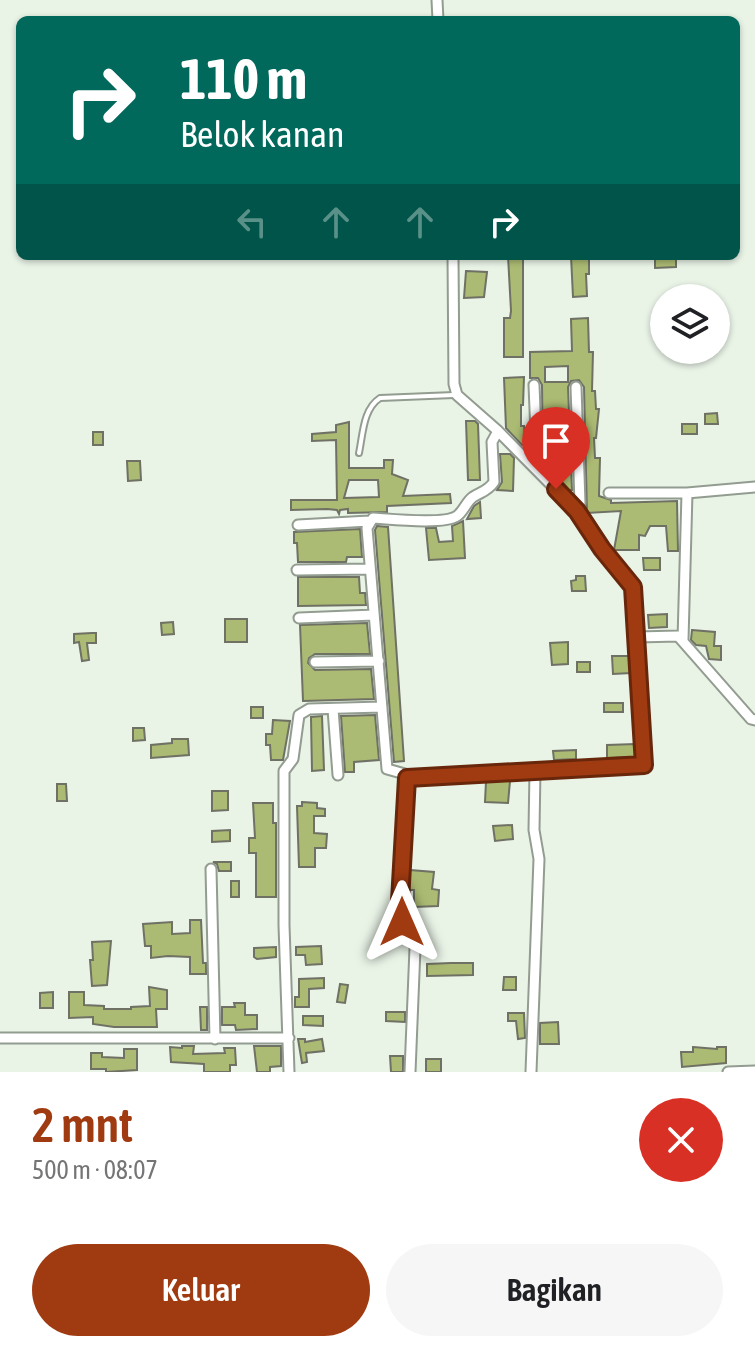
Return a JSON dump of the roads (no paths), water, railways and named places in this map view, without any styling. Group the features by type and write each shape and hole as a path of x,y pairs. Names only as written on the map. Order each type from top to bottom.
{"street":[{"path":"407,778 644,765 633,587 602,549 577,511 498,431 457,395 454,384 453,260"},
{"path":"534,385 537,458 534,467"},
{"path":"576,387 580,503 577,511"},
{"path":"298,525 369,521 373,518 411,521 458,516 467,502 494,482 492,442 498,431"},
{"path":"609,493 687,493 755,487"},
{"path":"683,640 687,493"},
{"path":"369,521 366,535 387,769 402,773 407,778 400,913 402,922 414,938 415,948 410,1072"},
{"path":"297,570 370,569"},
{"path":"299,618 374,615"},
{"path":"637,637 670,635 683,640 755,720"},
{"path":"315,662 379,661"},
{"path":"289,1072 284,771 293,759 297,745 299,715 309,709 382,707"},
{"path":"333,709 338,775"},
{"path":"531,1072 539,859 534,830 535,770"},
{"path":"211,869 215,1039"},
{"path":"0,1038 289,1038"},
{"path":"728,1072 755,1071"}],"lane":[{"path":"359,453 366,417 372,403 380,398 457,395"}]}
